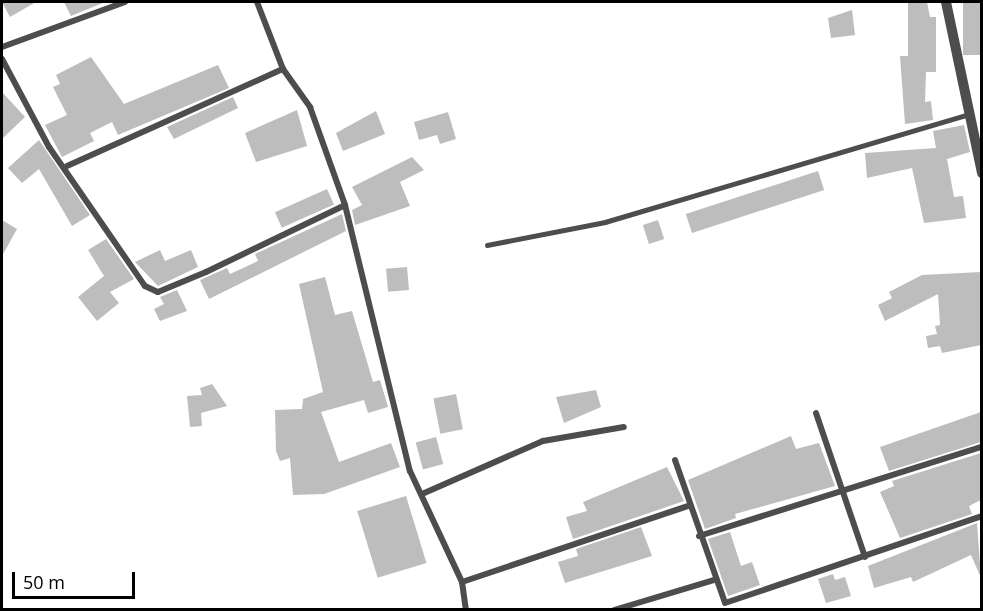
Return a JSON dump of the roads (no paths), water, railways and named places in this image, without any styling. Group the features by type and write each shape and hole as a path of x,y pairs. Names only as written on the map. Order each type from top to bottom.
{"street":[{"path":"2,47 125,2"},
{"path":"257,2 283,69 310,107 345,204 411,471 462,582 466,609"},
{"path":"946,2 981,173"},
{"path":"2,59 49,147 67,166 145,286 158,292 345,204"},
{"path":"67,166 283,69"},
{"path":"816,413 865,557"},
{"path":"423,494 543,441 624,427"},
{"path":"699,536 981,447"},
{"path":"675,460 688,506 714,580 725,603 981,516"},
{"path":"462,582 688,506"},
{"path":"614,609 714,580"}],"lane":[{"path":"487,245 605,222 969,114"}]}
